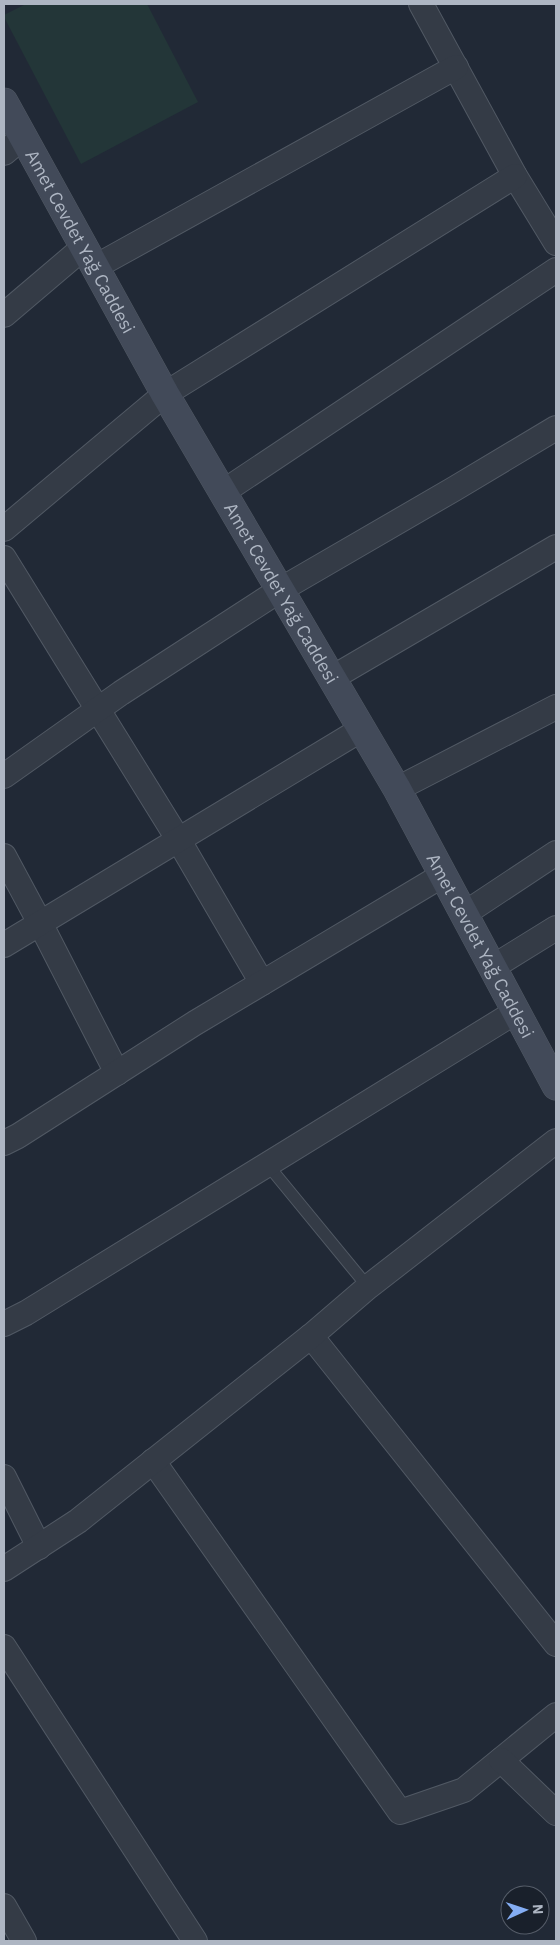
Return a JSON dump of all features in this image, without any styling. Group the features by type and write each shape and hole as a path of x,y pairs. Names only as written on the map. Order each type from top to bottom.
{"main road":[{"name":"Amet Cevdet Yağ Caddesi","path":"4,102 13,145 89,257 165,394 362,729 516,1011 553,1073"}],"street":[{"path":"421,4 515,176 556,242"},
{"path":"4,315 89,257 456,66"},
{"path":"4,529 165,394 515,176"},
{"path":"223,492 556,270"},
{"path":"4,776 98,709 280,590 454,490 556,428"},
{"path":"332,678 556,547"},
{"path":"4,558 178,839 262,984"},
{"path":"396,789 556,707"},
{"path":"4,945 362,729"},
{"path":"464,914 556,853"},
{"path":"4,856 117,1073"},
{"path":"4,1143 443,875"},
{"path":"493,967 556,928"},
{"path":"4,1324 26,1313 516,1011"},
{"path":"4,1569 78,1521 311,1336 368,1287 556,1140"},
{"path":"311,1336 556,1644"},
{"path":"153,1461 400,1812 464,1790 556,1715"},
{"path":"4,1477 39,1546"},
{"path":"4,1647 194,1941"},
{"path":"501,1760 556,1813"},
{"path":"4,1906 24,1941"}],"lane":[{"path":"266,1164 368,1287"}],"shaded area":[{"path":"26,4 147,4 198,102 81,164 4,17 4,15"}]}
